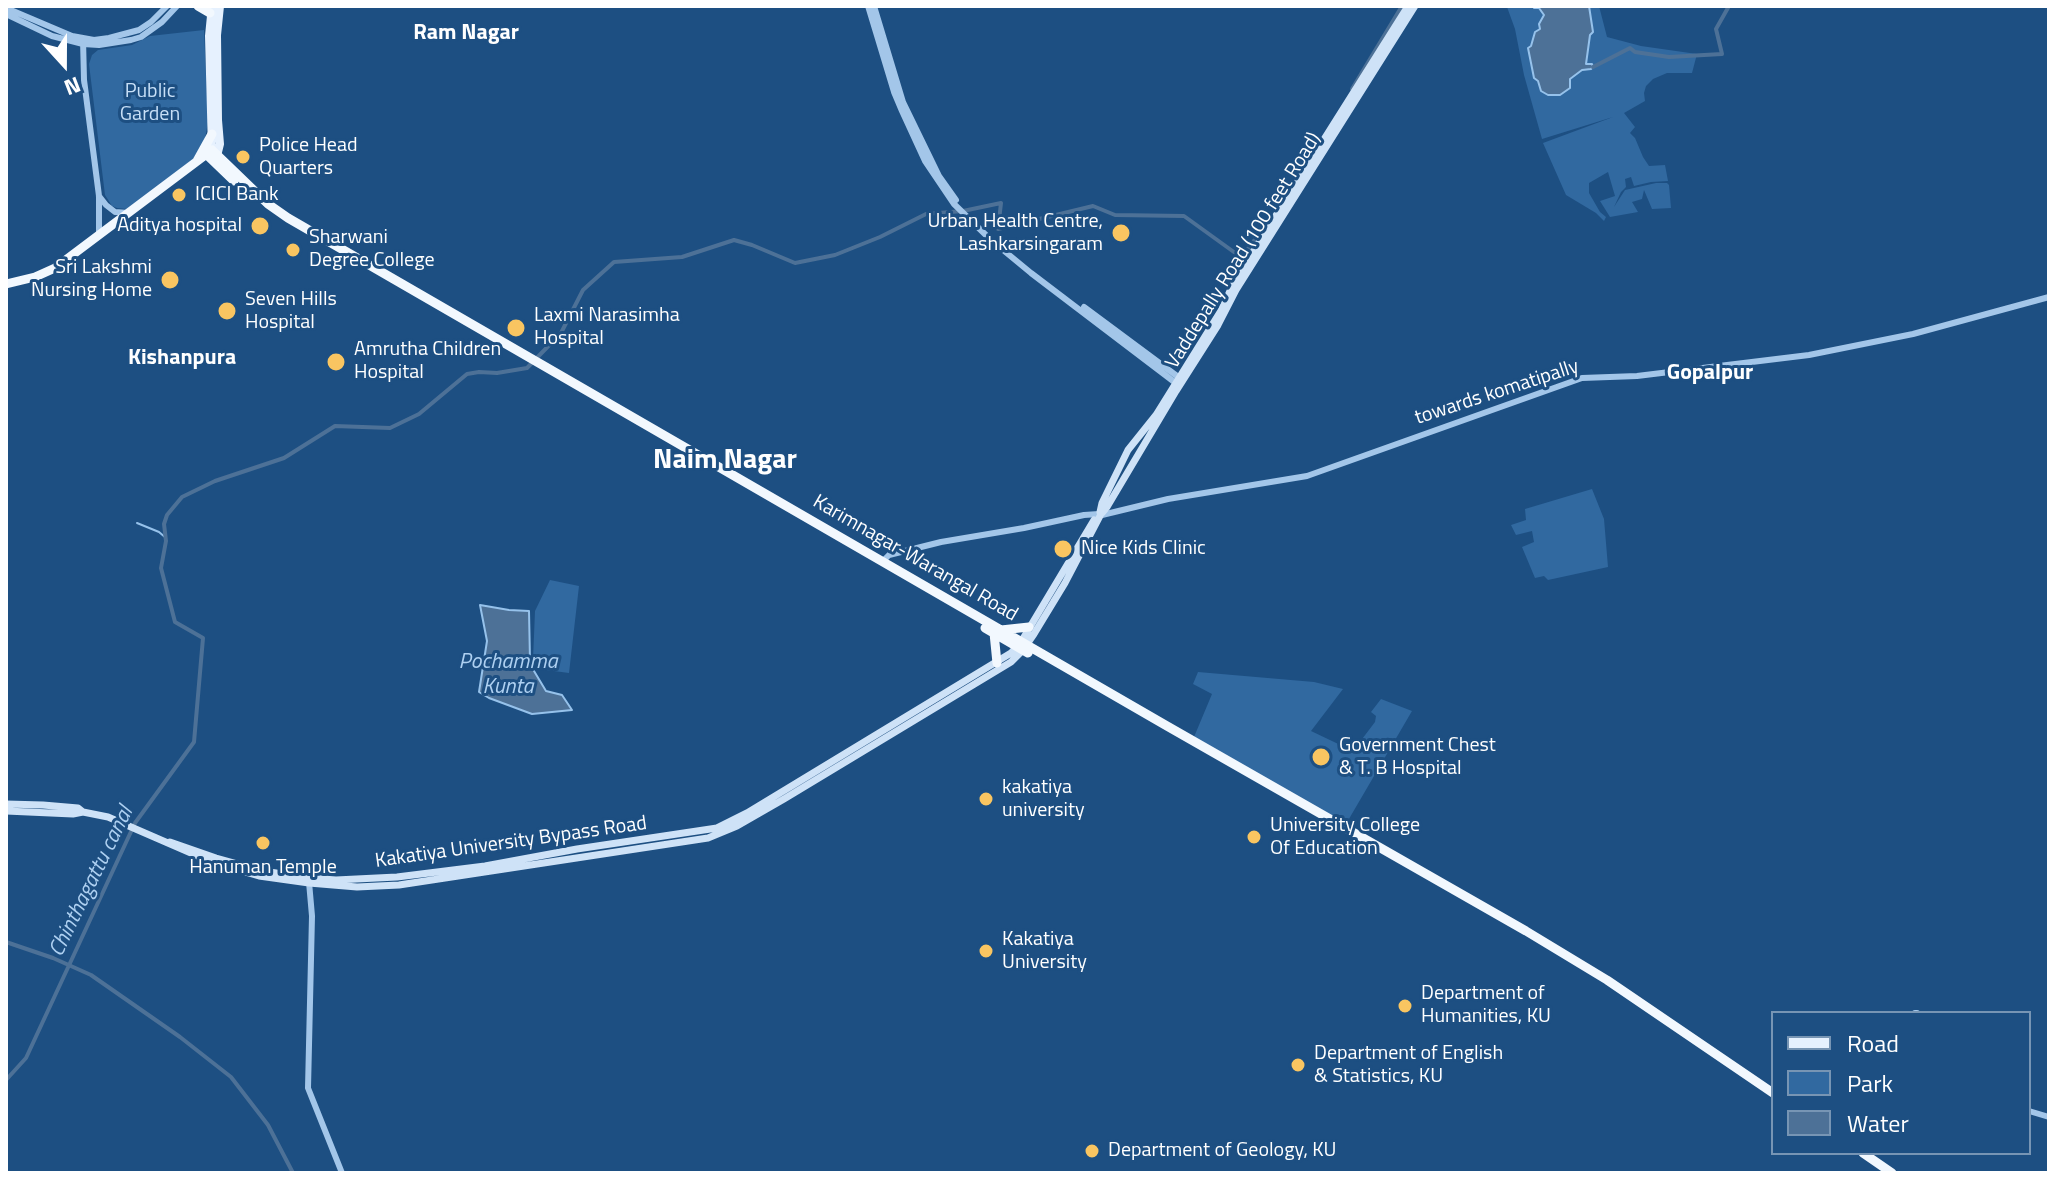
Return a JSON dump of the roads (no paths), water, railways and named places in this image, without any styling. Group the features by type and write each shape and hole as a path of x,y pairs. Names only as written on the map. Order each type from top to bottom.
{"highway":[{"path":"198,6 211,10"},
{"path":"6,286 62,264 198,166 212,134"},
{"path":"6,286 37,282 58,272 212,155"},
{"path":"212,155 225,172 286,223 515,351"},
{"path":"212,155 278,212 515,351"},
{"path":"198,166 225,172"},
{"name":"Karimnagar-Warangal Road","path":"515,351 1524,935 1605,983 1771,1094"},
{"path":"997,663 997,631 1029,627"},
{"path":"1856,1155 1882,1173"},
{"path":"1866,1155 1892,1173"}],"main road":[{"path":"212,155 220,144 217,35 220,6"},
{"path":"1253,258 1408,6"},
{"name":"Vaddepally Road (100 feet Road)","path":"1100,514 1102,503 1128,450 1156,415 1227,310 1246,269 1415,6"},
{"path":"211,10 212,155"},
{"path":"1023,646 1029,627 1100,514"},
{"path":"1023,646 1065,583 1100,514"},
{"name":"Kakatiya University Bypass Road","path":"309,881 383,878 457,870 717,828 747,813 1023,646"},
{"name":"Kakatiya University Bypass Road","path":"83,812 108,817 164,841 176,842 216,858 263,871 357,887 399,885 694,840 737,826 852,759 1007,665 1023,646"},
{"path":"6,804 72,807 83,812"},
{"path":"6,811 83,812"}],"street":[{"path":"6,8 83,41 129,34 151,22 167,6"},
{"path":"6,14 52,36 111,44 141,37 177,6"},
{"path":"871,6 903,102 939,176 962,210 991,240 1031,273 1179,382"},
{"path":"83,41 84,80 99,196 98,237"},
{"path":"99,196 115,212 129,213"},
{"name":"towards komatipally","path":"881,563 889,555 941,542 1307,476 1582,378 1635,376 1809,355 1913,334 2049,297"},
{"path":"309,881 312,916 308,1088 342,1173"}],"water":[{"path":"1534,6 1589,6 1593,32 1586,64 1593,67 1582,70 1570,79 1570,88 1560,95 1548,95 1541,91 1534,78 1528,48 1535,32 1540,29 1544,15"},
{"name":"Pochamma Kunta","path":"480,605 529,611 530,661 534,671 546,691 562,695 572,710 532,714 479,692 487,641"}],"waterway":[{"path":"1352,89 1402,6"},
{"path":"1593,67 1630,48 1635,52 1669,57 1722,54 1716,29 1729,6"},
{"name":"Chinthagattu canal","path":"6,1080 26,1058 135,823 194,742 203,638 175,622 161,568 166,541 164,524 167,515 182,497 215,481 284,458 335,426 390,428 419,414 467,374 527,368 561,333 583,290 614,262 682,257 734,240 795,263 835,255 926,214 963,211 1001,203 998,229 1093,206 1115,215 1184,216 1238,255 1247,250 1269,221"},
{"path":"137,523 166,538"},
{"name":"Chinthagattu canal","path":"6,942 91,975 231,1077 268,1125 293,1173"}],"place":[{"name":"Police Head Quarters","path":"243,157"},
{"name":"ICICI Bank","path":"179,195"},
{"name":"Aditya hospital","path":"260,226"},
{"name":"Urban Health Centre, Lashkarsingaram","path":"1121,233"},
{"name":"Sharwani Degree College","path":"293,250"},
{"name":"Sri Lakshmi Nursing Home","path":"170,280"},
{"name":"Seven Hills Hospital","path":"227,311"},
{"name":"Laxmi Narasimha Hospital","path":"516,328"},
{"name":"Amrutha Children Hospital","path":"336,362"},
{"name":"Nice Kids Clinic","path":"1063,549"},
{"name":"Government Chest & T. B Hospital","path":"1321,757"},
{"name":"kakatiya university","path":"986,799"},
{"name":"University College Of Education","path":"1254,837"},
{"name":"Hanuman Temple","path":"263,843"},
{"name":"Kakatiya University","path":"986,951"},
{"name":"Department of Humanities, KU","path":"1405,1006"},
{"name":"Department of English & Statistics, KU","path":"1298,1065"},
{"name":"Department of Geology, KU","path":"1092,1151"}],"district":[{"name":"Ram Nagar","path":"466,34"},
{"name":"Kishanpura","path":"182,359"},
{"name":"Gopalpur","path":"1710,374"},
{"name":"Naim Nagar","path":"725,461"}],"park label":[{"name":"Public Garden","path":"150,104"}]}
